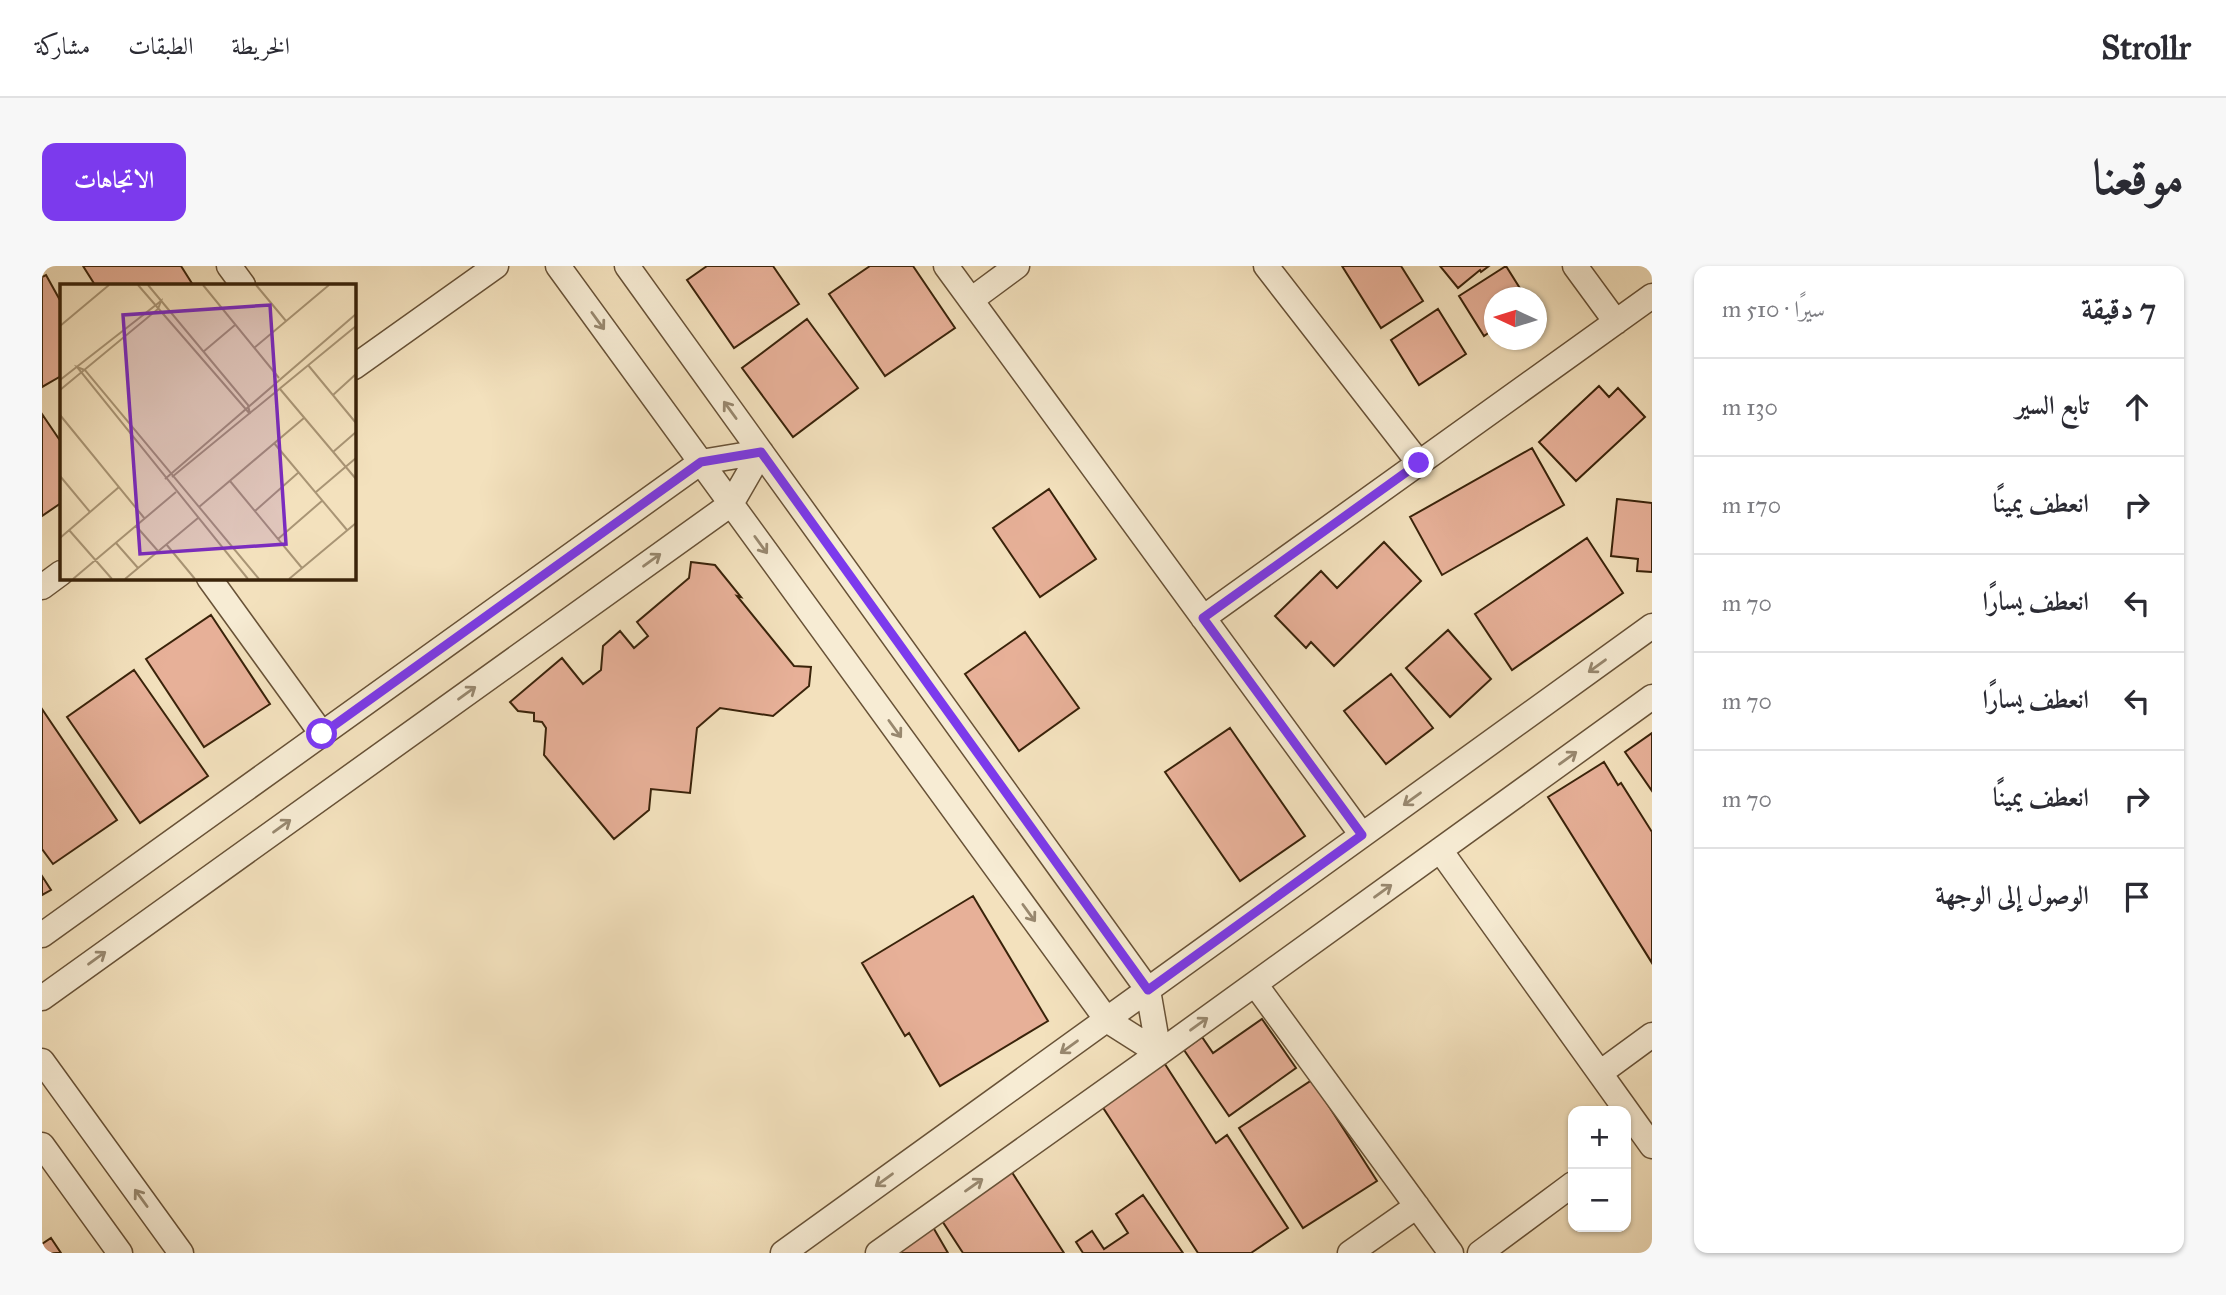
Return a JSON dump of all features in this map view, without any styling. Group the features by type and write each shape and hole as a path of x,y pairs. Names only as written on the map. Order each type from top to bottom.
{"street":[{"path":"229,266 242,284"},
{"path":"355,366 496,266"},
{"path":"558,266 1107,1020 1159,1053"},
{"path":"627,266 1148,990 1159,1053"},
{"path":"946,266 1362,835"},
{"path":"971,300 1017,266"},
{"path":"1266,266 1419,463"},
{"path":"1575,266 1616,322"},
{"path":"1203,618 1652,296"},
{"path":"42,935 701,462 761,452"},
{"path":"42,998 731,504 761,452"},
{"path":"42,587 60,574"},
{"path":"210,579 322,734"},
{"path":"783,1253 1652,626"},
{"path":"878,1253 1652,697"},
{"path":"1440,850 1600,1073 1640,1142"},
{"path":"1255,984 1451,1253"},
{"path":"1600,1073 1652,1035"},
{"path":"42,1061 181,1253"},
{"path":"42,1145 120,1253"},
{"path":"1480,1253 1568,1188"},
{"path":"1350,1253 1417,1206"}],"building":[{"path":"83,266 181,266 192,284 94,284"},
{"path":"707,266 773,266 799,304 734,348 687,280"},
{"path":"870,266 913,266 955,328 885,376 829,294"},
{"path":"1342,266 1401,266 1423,301 1381,328"},
{"path":"1440,266 1489,266 1458,288"},
{"path":"1506,266 1519,287 1484,287 1484,336 1459,296"},
{"path":"46,275 60,300 60,377 42,387 42,277"},
{"path":"1438,309 1466,354 1419,385 1391,340"},
{"path":"807,319 858,388 793,437 742,368"},
{"path":"1599,386 1609,397 1618,388 1645,417 1576,481 1539,442"},
{"path":"42,414 60,441 60,504 42,516"},
{"path":"1532,448 1564,505 1442,575 1410,517"},
{"path":"1049,489 1096,559 1040,597 993,528"},
{"path":"1617,499 1652,503 1652,572 1637,571 1638,559 1611,556"},
{"path":"1587,538 1623,593 1512,670 1475,614"},
{"path":"1384,542 1421,581 1334,666 1311,642 1306,648 1275,616 1321,571 1337,588"},
{"path":"691,562 715,565 794,666 811,667 809,686 773,716 720,708 697,728 690,793 651,789 649,810 614,839 544,755 546,728 542,722 534,721 534,713 518,711 510,702 562,658 583,684 601,670 603,646 620,631 634,648 648,636 637,622 689,578"},
{"path":"211,615 270,704 204,747 146,659"},
{"path":"1448,630 1491,679 1450,717 1406,668"},
{"path":"1025,632 1079,708 1019,751 965,674"},
{"path":"134,670 208,776 140,823 67,717"},
{"path":"1391,674 1433,728 1386,764 1344,711"},
{"path":"42,709 117,820 53,864 42,849"},
{"path":"1230,728 1305,836 1240,881 1165,772"},
{"path":"1652,733 1652,791 1625,752"},
{"path":"1604,762 1618,785 1621,783 1652,832 1652,963 1548,797"},
{"path":"42,876 51,890 42,895"},
{"path":"973,896 1048,1021 940,1086 909,1033 905,1036 862,963"},
{"path":"1262,1019 1296,1068 1229,1116 1184,1050 1202,1037 1213,1053"},
{"path":"1161,1058 1216,1143 1227,1135 1288,1228 1251,1253 1198,1253 1098,1100"},
{"path":"1312,1080 1377,1181 1303,1228 1239,1128"},
{"path":"1006,1163 1064,1253 963,1253 935,1210"},
{"path":"1143,1195 1183,1253 1083,1253 1076,1242 1092,1231 1104,1249 1128,1233 1116,1214"},
{"path":"930,1222 948,1253 878,1253"},
{"path":"51,1238 61,1253 42,1253 42,1244"}],"route":[{"path":"322,734 701,462 761,452 1148,990 1362,835 1203,618 1419,463"}]}
